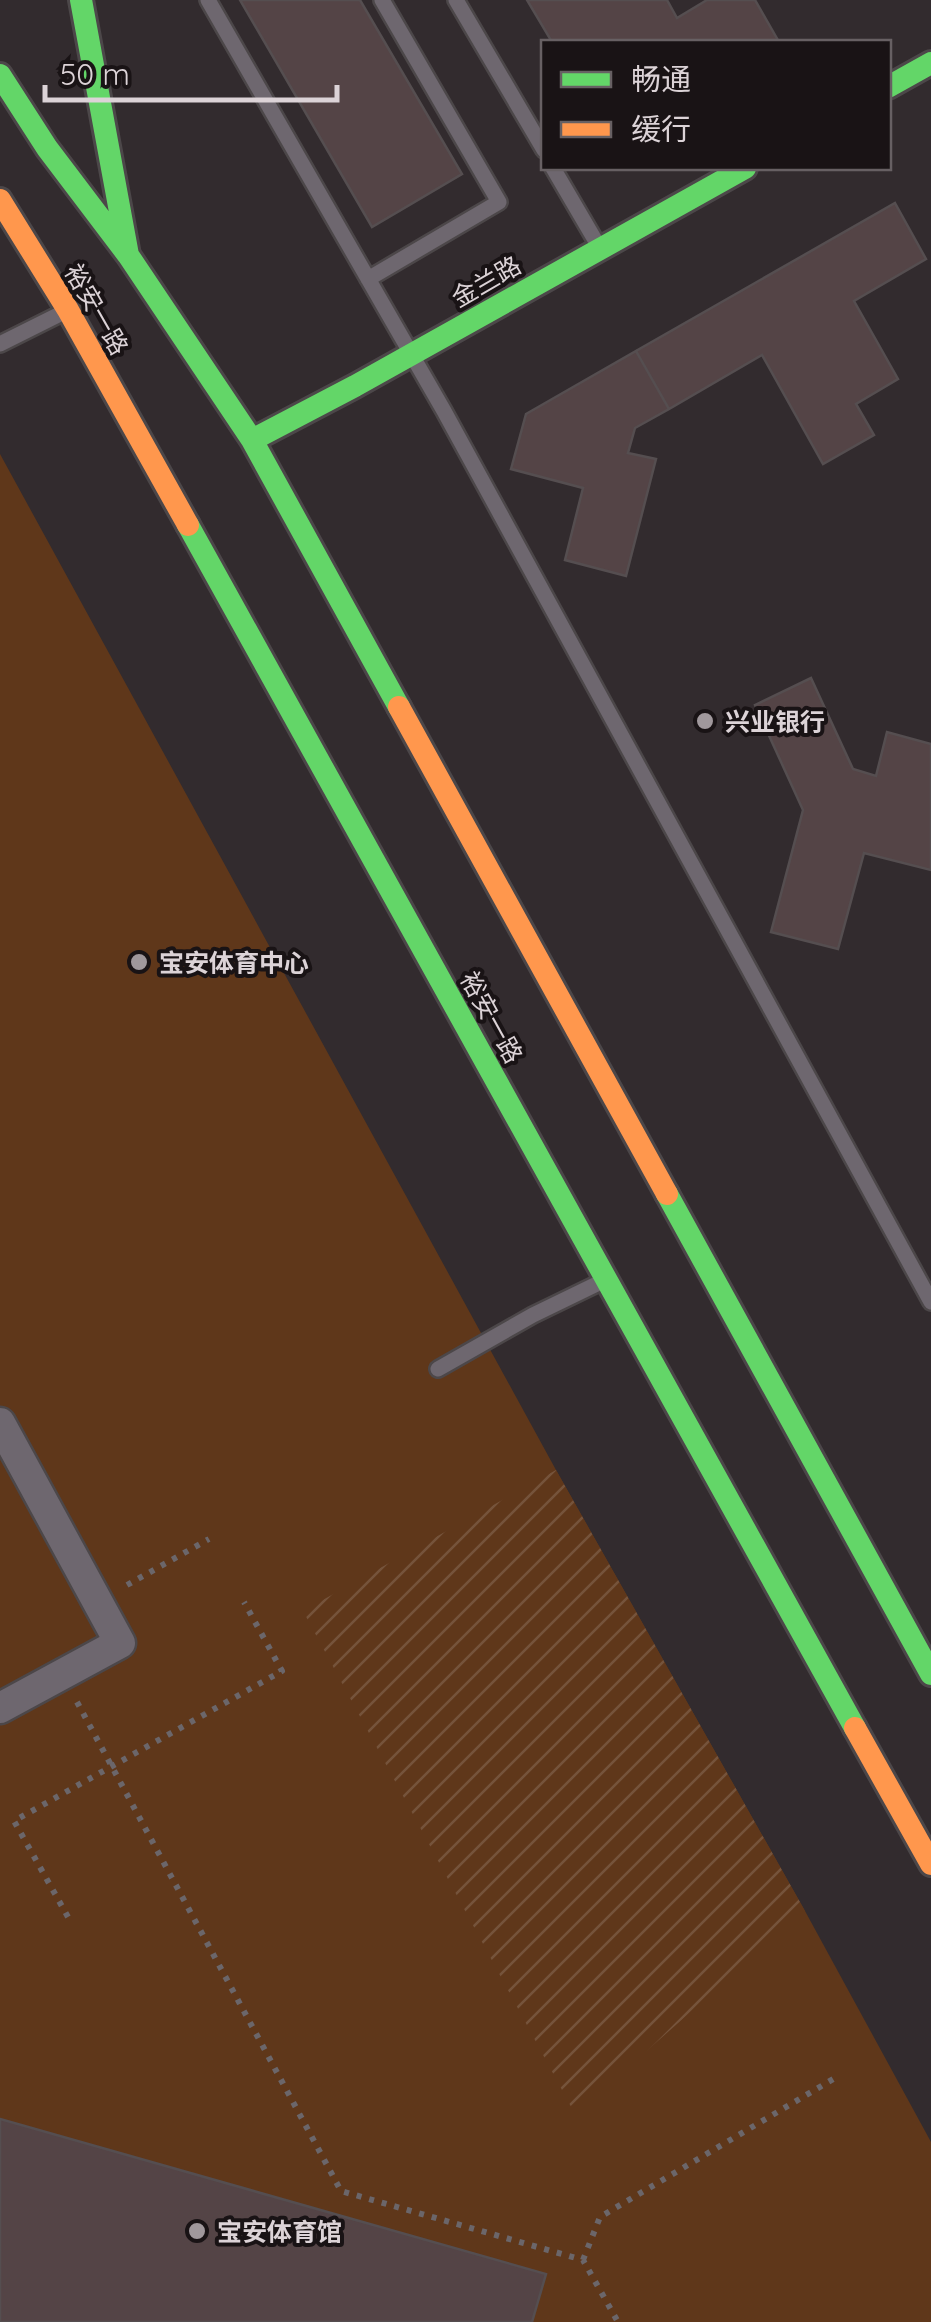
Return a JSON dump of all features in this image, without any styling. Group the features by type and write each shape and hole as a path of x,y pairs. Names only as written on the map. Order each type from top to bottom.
{"main road":[{"path":"81,0 128,255"},
{"path":"891,85 931,63"},
{"name":"裕安一路","path":"0,75 47,148 128,255 252,440 931,1674"},
{"name":"金兰路","path":"252,440 741,170"},
{"name":"裕安一路","path":"0,200 68,310 931,1864"}],"street":[{"path":"0,1422 120,1642 0,1708"}],"lane":[{"path":"208,0 473,463 931,1302"},
{"path":"368,279 500,202 382,0"},
{"path":"456,0 541,145"},
{"path":"554,170 600,248"},
{"path":"0,344 68,310"},
{"path":"438,1369 606,1279"}],"path":[{"path":"97,1602 209,1538"},
{"path":"68,1917 14,1820 282,1671 244,1602"},
{"path":"62,1674 342,2191 584,2260 618,2322"},
{"path":"584,2260 600,2217 835,2078"}],"shaded area":[{"name":"宝安体育中心","path":"0,454 556,1470 931,2142 931,2322 0,2322"},
{"path":"556,1470 805,1911 575,2114 303,1611"}],"building":[{"path":"240,0 360,0 462,174 372,227"},
{"path":"527,0 667,0 677,18 707,0 755,0 778,40 551,40"},
{"path":"895,203 926,259 854,301 898,379 856,404 874,435 823,464 762,355 669,409 636,351"},
{"path":"636,351 669,409 635,428 628,453 656,459 626,576 565,560 583,488 511,469 526,414"},
{"path":"811,678 853,769 876,776 887,732 931,744 931,870 864,853 838,949 771,932 803,810 755,705"},
{"name":"宝安体育馆","path":"0,2119 546,2274 532,2322 0,2322"}],"traffic: fast":[{"path":"81,0 128,255"},
{"path":"891,85 931,63"},
{"path":"0,75 47,148 128,255 252,440 399,707"},
{"path":"252,440 741,170"},
{"path":"188,525 855,1728"},
{"path":"667,1194 931,1674"}],"traffic: slow":[{"path":"0,200 68,310 188,525"},
{"path":"399,707 667,1194"},
{"path":"855,1728 931,1864"}],"place":[{"name":"兴业银行","path":"705,721"},
{"name":"宝安体育中心","path":"139,962"},
{"name":"宝安体育馆","path":"197,2231"}]}
